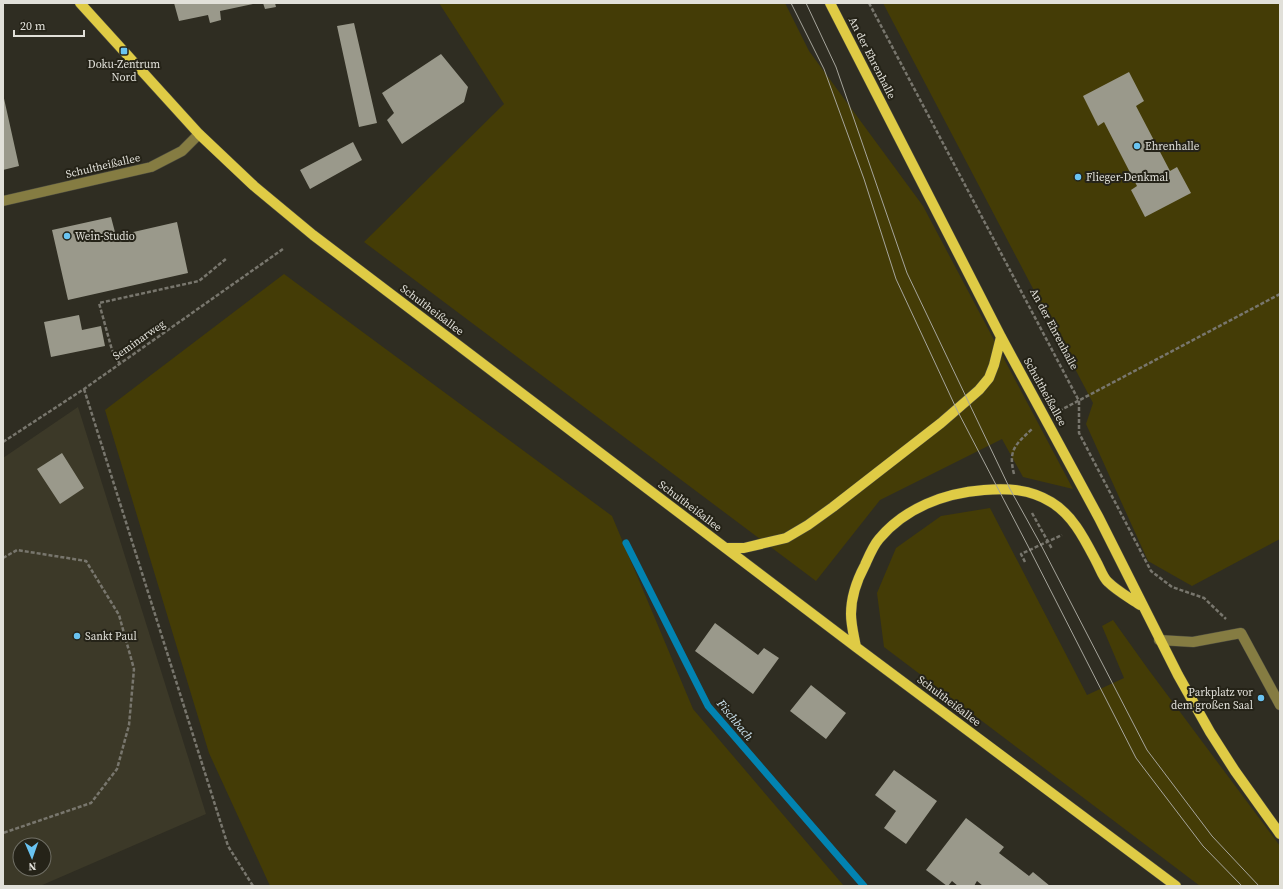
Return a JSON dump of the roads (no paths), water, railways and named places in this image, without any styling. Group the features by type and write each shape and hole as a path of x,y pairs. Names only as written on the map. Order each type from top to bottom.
{"main road":[{"name":"Schultheißallee","path":"80,3 199,134 254,186 313,235 856,647 1176,886"},
{"name":"An der Ehrenhalle","path":"830,3 1001,337"},
{"name":"Schultheißallee","path":"1001,337 1102,524 1159,640 1210,732 1243,783 1280,834"},
{"path":"727,548 744,548 786,538 808,525 833,507 941,423 979,390 989,378 999,351 1001,337"},
{"path":"856,647 851,614 852,603 856,586 878,540 889,528 904,516 927,504 952,494 976,490 1020,490 1042,497 1058,507 1078,529 1107,582 1142,606"}],"street":[{"name":"Schultheißallee","path":"3,201 152,167 182,151 199,134"},
{"path":"1159,640 1193,642 1241,633 1280,705"}],"waterway":[{"name":"Fischbach","path":"626,543 708,706 864,886"}],"tram line":[{"path":"791,3 824,69 864,179 896,279 957,410 1136,758 1203,846 1242,886"},
{"path":"806,3 836,67 907,273 1010,489 1041,545 1147,750 1212,836 1259,886"}],"place":[{"name":"Doku-Zentrum Nord","path":"124,51"},
{"name":"Ehrenhalle","path":"1137,146"},
{"name":"Flieger-Denkmal","path":"1078,177"},
{"name":"Wein-Studio","path":"67,236"},
{"name":"Sankt Paul","path":"77,636"},
{"name":"Parkplatz vor dem großen Saal","path":"1261,698"}]}
